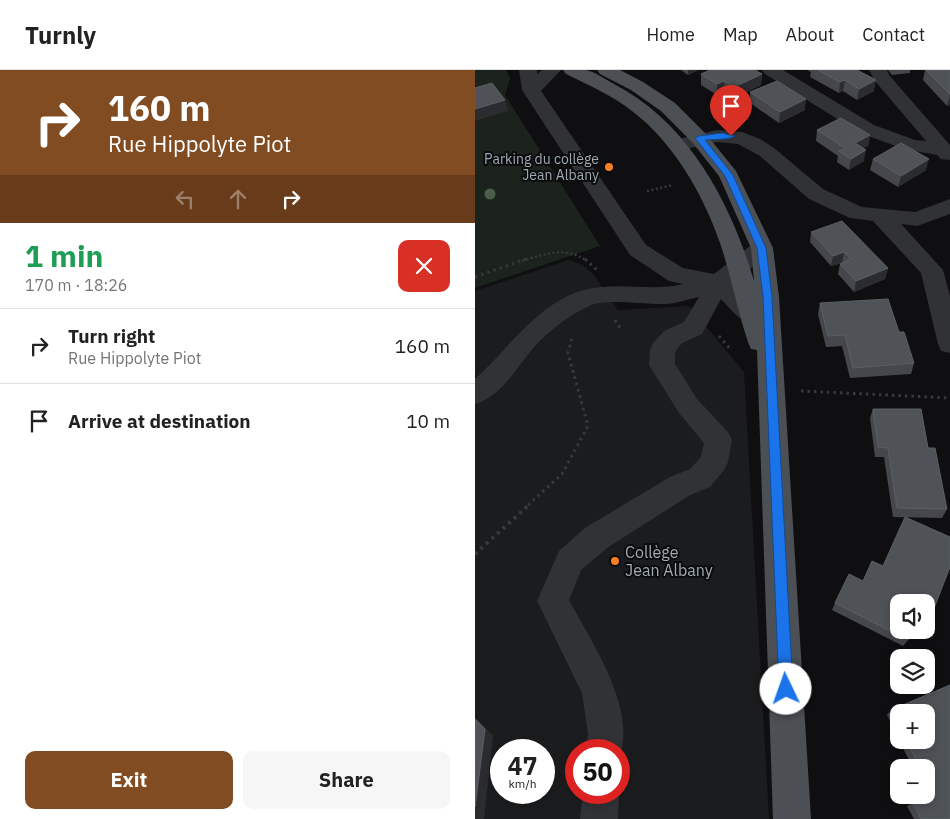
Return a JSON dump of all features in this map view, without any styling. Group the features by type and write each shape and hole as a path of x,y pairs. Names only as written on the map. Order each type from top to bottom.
{"main road":[{"path":"572,70 617,93 646,113 677,145 707,192 722,223 727,275"},
{"path":"607,70 637,86 669,107 699,138 729,175 762,248 767,297 781,382 792,819"},
{"path":"751,314 781,382"}],"street":[{"path":"552,70 529,80 638,250 677,275 727,275"},
{"path":"771,70 867,129 911,145 947,154"},
{"path":"878,70 881,77 947,154"},
{"path":"677,145 699,138 722,135 742,138 767,152 816,194 858,213 917,219 950,206"},
{"path":"880,216 932,270"},
{"path":"917,219 950,344"},
{"path":"475,394 506,366 525,341 546,321 583,299 602,295 633,297 667,296 727,275 762,248"},
{"path":"667,296 677,285 677,275"},
{"path":"727,275 751,314"},
{"path":"605,739 599,690 553,601 570,560 596,538 680,486 700,478 714,462 717,440 688,406 662,365 662,350 673,337 693,328 727,275"},
{"path":"599,819 600,804"}],"path":[{"path":"647,191 681,183"},
{"path":"475,277 546,254 567,251 581,256 606,280 633,297"},
{"path":"475,554 562,474 588,426 568,352 570,340 575,334"},
{"path":"781,382 950,398"}],"shaded area":[{"path":"475,70 506,70 510,78 505,95 600,246 475,288 475,121 507,111 475,100"},
{"name":"Collège Jean Albany","path":"568,260 583,265 594,275 618,310 689,306 744,372 769,819 475,819 475,291"}],"building":[{"path":"710,70 755,70 762,74 734,87 724,81 717,84 701,74"},
{"path":"818,70 857,70 876,80 859,89 845,80 840,82"},
{"path":"926,70 950,70 950,94"},
{"path":"777,81 806,99 780,112 750,92"},
{"path":"492,83 505,100 475,109 475,88"},
{"path":"841,118 870,135 855,143 866,150 851,159 839,151 845,148 817,130"},
{"path":"901,143 929,159 901,176 873,159"},
{"path":"842,221 888,268 856,281 840,264 851,259 844,252 833,256 811,232"},
{"path":"888,299 899,332 904,332 914,363 853,368 845,335 828,336 820,303"},
{"path":"873,409 921,409 928,448 935,448 947,509 897,508 888,448 878,447"},
{"path":"905,517 950,537 950,567 935,606 935,594 890,594 890,631 835,603 849,574 863,581 872,561 883,566"},
{"path":"950,685 950,819 921,819 914,804 935,804 935,759 916,759 910,749 935,749 935,704 905,704 929,694 935,694 935,691"},
{"path":"475,719 485,729 475,807"}],"place":[{"name":"Parking du collège Jean Albany","path":"609,167"},
{"name":"Collège Jean Albany","path":"615,561"}],"route":[{"path":"731,136 722,135 699,138 729,175 762,248 767,297 786,689"}]}
